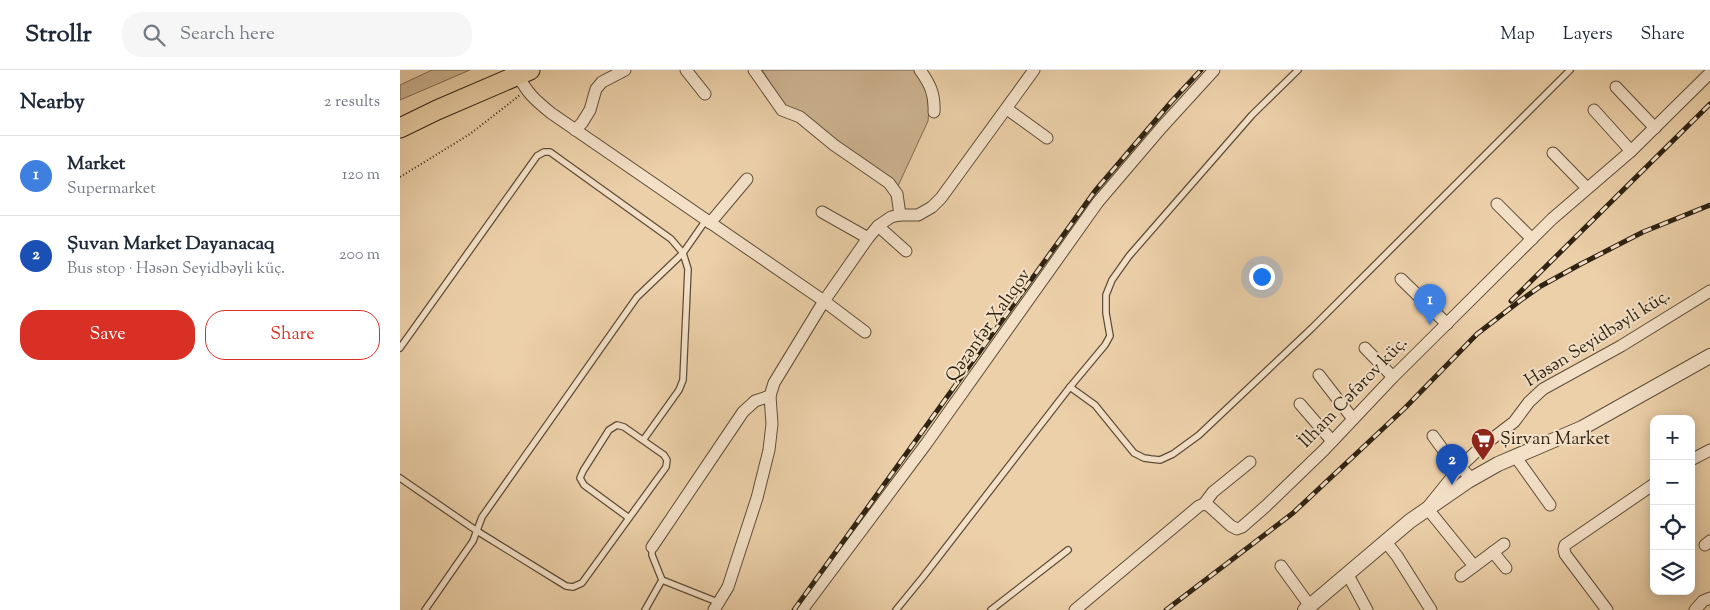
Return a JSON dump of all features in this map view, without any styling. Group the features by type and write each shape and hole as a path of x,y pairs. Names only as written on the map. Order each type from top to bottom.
{"highway":[{"path":"400,114 498,70"},
{"path":"400,128 437,110 525,79"}],"street":[{"path":"575,130 590,110 596,89 602,82 625,70"},
{"path":"686,70 704,94"},
{"path":"754,70 782,110 800,117 834,145 889,183 897,194 900,215"},
{"path":"920,70 933,91 934,112"},
{"path":"717,606 728,587 757,498 769,450 771,432 770,396 778,375 824,300 878,226 891,217 918,215 932,207 941,198 1034,70"},
{"name":"Qəzənfər Xalıqov","path":"802,610 926,444 1098,202 1214,70"},
{"name":"İlham Cəfərov küç.","path":"1204,504 1212,508 1231,526 1236,529 1242,527 1332,441 1393,377 1532,239 1587,188 1605,175 1631,151 1710,73"},
{"path":"525,79 533,99 708,222 824,300 864,332"},
{"path":"1616,87 1655,128"},
{"path":"1007,109 1047,138"},
{"path":"1594,110 1631,151"},
{"path":"1553,153 1587,188"},
{"path":"708,222 747,179"},
{"path":"1497,204 1532,239"},
{"path":"822,212 868,238"},
{"path":"878,226 906,251"},
{"path":"1401,279 1447,324"},
{"name":"Həsən Seyidbəyli küç.","path":"1427,508 1460,467 1485,443 1514,422 1529,402 1543,389 1621,346 1710,291"},
{"path":"1364,348 1393,377"},
{"path":"1281,566 1307,608 1427,508 1472,479 1515,456 1582,428 1709,358"},
{"path":"1318,375 1353,419"},
{"path":"652,548 743,412 755,401 770,396"},
{"path":"1300,404 1332,441"},
{"path":"1432,436 1472,479"},
{"path":"1695,458 1710,450"},
{"path":"1515,456 1550,505"},
{"path":"1075,610 1192,510 1204,504 1213,492 1250,462"},
{"path":"1607,610 1565,554 1565,544 1650,487"},
{"path":"1427,508 1474,566"},
{"path":"1386,542 1397,556 1430,610"},
{"path":"1461,576 1504,544"},
{"path":"1493,552 1506,568"},
{"path":"1348,575 1368,610"},
{"path":"1695,610 1703,601 1710,598"}],"lane":[{"path":"896,610 1105,345 1110,336 1106,313 1106,294 1112,280 1130,256 1252,115 1298,70"},
{"path":"1070,387 1095,405 1134,453 1151,460 1160,460 1173,454 1198,435 1312,328 1570,70"},
{"path":"400,348 537,156 544,152 550,152 671,239 683,252 688,269 683,380 679,390 644,440"},
{"path":"425,610 473,541 482,517 637,297 683,252 708,222"},
{"path":"400,478 477,531 566,586 573,587 582,583 666,467 667,460 664,455 624,427 617,426 609,430 582,471 580,478 584,485 629,518"},
{"path":"652,548 652,555 662,580 717,606"},
{"path":"991,610 1068,550"},
{"path":"645,610 662,580"}],"path":[{"path":"400,177 470,134 525,79"}],"shaded area":[{"path":"432,70 470,70 400,100 400,85"},
{"path":"762,70 916,70 930,95 928,121 898,186 786,108"}],"railway":[{"path":"794,610 1095,191 1201,70"},
{"path":"1511,301 1710,104"},
{"path":"1166,610 1293,513 1405,408 1477,334 1521,300 1541,286 1643,232 1710,205"}],"place":[{"name":"Market","path":"1430,325"},
{"name":"Şirvan Market","path":"1483,461"},
{"name":"Şuvan Market Dayanacaq","path":"1452,485"}]}
